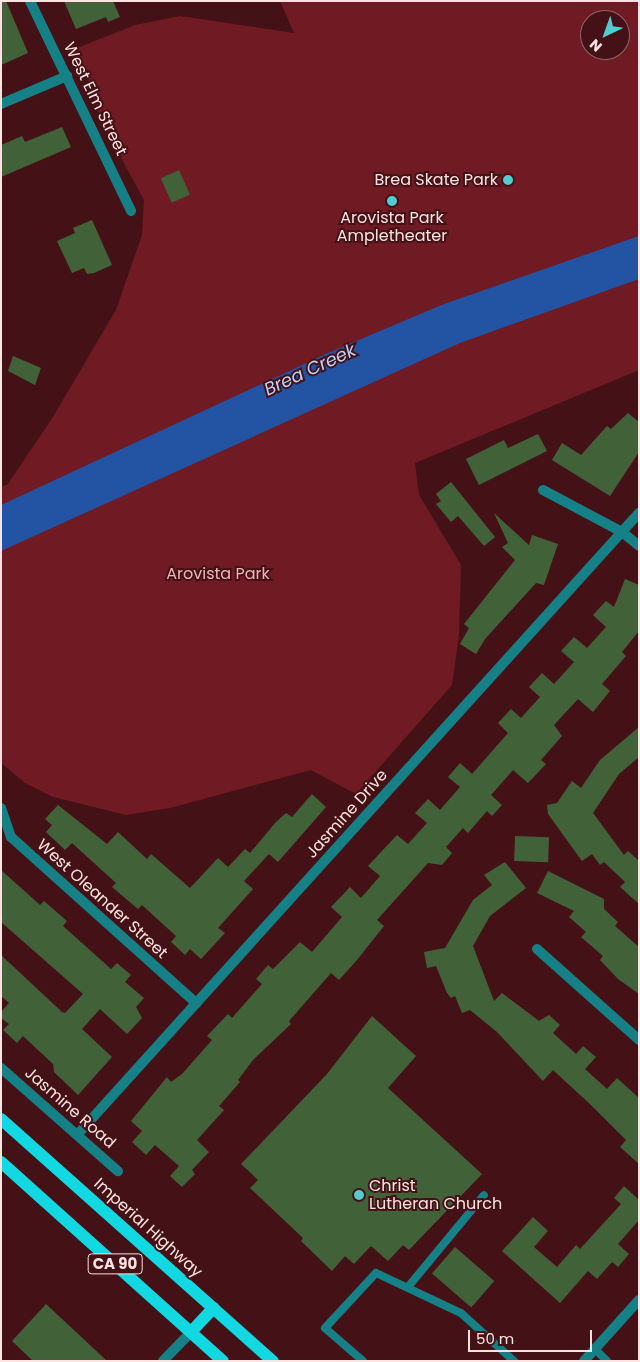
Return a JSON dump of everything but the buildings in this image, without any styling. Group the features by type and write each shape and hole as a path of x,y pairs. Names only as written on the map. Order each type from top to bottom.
{"main road":[{"name":"Imperial Highway","path":"1,1119 273,1361"},
{"name":"CA 90","path":"1,1162 223,1361"},
{"path":"191,1332 213,1308"}],"street":[{"name":"West Elm Street","path":"30,1 132,211"},
{"path":"1,104 67,76"},
{"path":"543,490 622,532 639,546"},
{"name":"Jasmine Drive","path":"78,1134 639,513"},
{"name":"West Oleander Street","path":"1,808 11,837 196,1003"},
{"path":"538,949 639,1040"},
{"name":"Jasmine Road","path":"1,1068 118,1171"},
{"path":"584,1361 639,1300"},
{"path":"163,1361 191,1332"}],"lane":[{"path":"408,1287 484,1195"},
{"path":"362,1361 325,1328 376,1273 461,1313 512,1360"},
{"path":"595,1349 607,1361"}],"green space":[{"name":"Arovista Park","path":"280,1 639,1 639,370 415,463 419,495 461,565 459,635 452,685 356,794 311,770 170,808 126,815 53,797 25,783 1,763 1,487 8,484 51,420 116,310 142,235 144,200 102,123 77,48 135,25 180,16 294,33"}],"water":[{"name":"Brea Creek","path":"639,236 639,279 460,343 1,551 1,505 328,353 444,304"}],"place":[{"name":"Brea Skate Park","path":"508,180"},
{"name":"Arovista Park Ampletheater","path":"392,201"},
{"name":"Christ Lutheran Church","path":"359,1195"}]}
